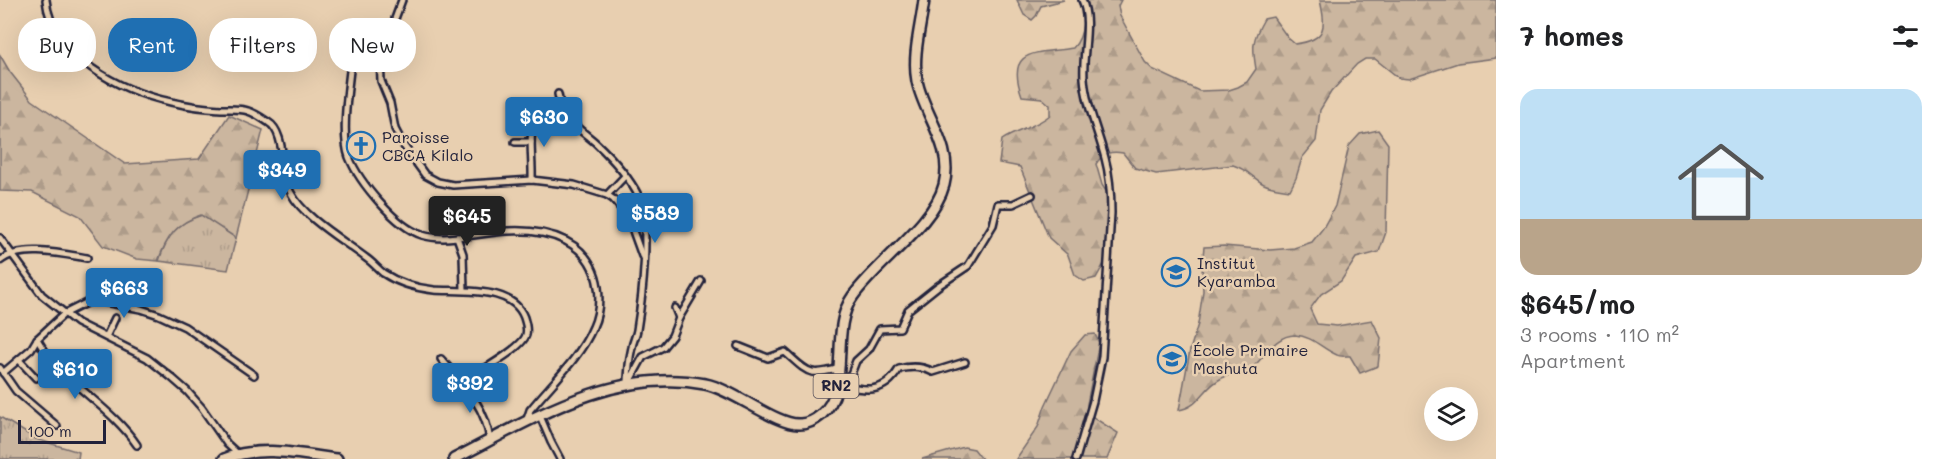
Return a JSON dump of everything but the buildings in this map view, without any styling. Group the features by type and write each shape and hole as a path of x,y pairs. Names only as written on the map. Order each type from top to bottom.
{"highway":[{"name":"RN2","path":"454,459 540,416 600,390 653,380 708,385 739,397 787,422 799,424 809,422 821,415 830,404 837,384 840,368 841,322 851,298 873,270 924,220 937,204 944,184 946,164 940,138 921,96 917,80 916,61 924,0"},
{"path":"224,459 238,454 275,450 337,459"}],"street":[{"path":"46,0 50,19 73,54 102,75 170,102 199,107 247,110 271,123 278,134 284,176 293,197 320,224 383,273 415,287 464,290 503,296 515,303 526,323 526,335 520,344 461,383"},
{"path":"402,0 381,59 381,81 390,103 395,129 414,163 424,175 438,182 453,185 532,180 574,185 607,195 624,212 643,259"},
{"path":"1076,459 1093,401 1102,357 1111,204 1106,159 1089,107 1084,78 1084,40 1087,22 1082,0"},
{"path":"350,72 346,139 350,158 383,207 401,224 424,236 457,237 509,231 548,234 564,240 581,251 594,270 600,301 598,315 592,329 579,351 530,410 526,423"},
{"path":"558,94 561,109 568,120 594,142 625,176 639,199 644,214 637,333 629,364 628,384"},
{"path":"532,180 531,142 534,117 537,112 561,123 568,120"},
{"path":"515,142 531,142"},
{"path":"607,195 625,176"},
{"path":"837,384 851,374 856,361 870,349 880,329 900,328 908,310 968,266 993,225 998,204 1013,204 1032,195"},
{"path":"457,237 463,254 464,290"},
{"path":"0,238 42,295 77,323 147,358 187,391 227,444 238,454"},
{"path":"0,261 10,254 39,252 87,258"},
{"path":"628,384 643,357 663,347 672,336 679,318 701,281"},
{"path":"57,426 16,391 2,370 19,360 31,349 37,339 64,314 88,302 99,301 141,309 184,327 254,375"},
{"path":"675,308 679,318"},
{"path":"106,337 115,318"},
{"path":"37,339 43,351 60,371 81,391 110,412 126,429 136,445"},
{"path":"738,346 768,358 785,352 814,374 840,368"},
{"path":"441,359 479,406 488,423 490,441"},
{"path":"19,360 36,378"},
{"path":"837,384 860,389 875,389 892,381 899,369 909,366 927,368 933,372 965,362"},
{"path":"540,416 550,442 560,459"}],"green space":[{"path":"1017,0 1064,0 1041,6 1032,20 1024,15"},
{"path":"1080,0 1121,0 1118,6 1120,16 1145,62 1152,69 1199,91 1229,90 1247,82 1256,69 1254,43 1264,19 1273,17 1295,44 1306,42 1319,35 1323,25 1320,0 1496,0 1496,58 1458,63 1409,79 1399,78 1375,59 1365,59 1357,64 1331,92 1320,110 1316,141 1302,158 1290,190 1265,185 1233,165 1156,174 1135,168 1123,153 1114,152 1104,155 1096,164 1102,185 1109,196 1106,260 1096,278 1084,281 1075,275 1068,255 1049,238 1020,167 999,163 1002,140 1039,123 1050,115 1050,105 1042,98 1022,96 1018,68 1022,60 1028,56 1073,48 1082,31"},
{"path":"0,55 32,100 125,164 199,159 229,115 263,130 236,238 201,215 185,222 174,232 158,261 137,259 103,246 80,216 32,192 0,191"},
{"path":"1378,130 1388,144 1386,232 1379,252 1356,258 1341,281 1321,294 1310,309 1317,324 1337,326 1372,320 1381,338 1378,366 1360,373 1350,356 1338,356 1301,336 1288,336 1276,343 1252,368 1215,382 1192,405 1179,410 1190,350 1198,324 1203,291 1204,247 1224,246 1270,250 1294,248 1312,242 1335,206 1349,146 1360,134"},
{"path":"202,215 236,238 228,270 159,261 165,244 179,226"},
{"path":"1095,334 1099,343 1087,404 1088,414 1118,433 1107,459 1016,459 1038,427 1045,406 1071,351 1085,335"},
{"path":"0,417 36,439 79,452 78,459 0,459"},
{"path":"964,447 974,449 982,459 922,459"}],"place":[{"name":"Paroisse CBCA Kilalo","path":"361,146"},
{"name":"Institut Kyaramba","path":"1176,272"},
{"name":"École Primaire Mashuta","path":"1172,359"}]}
